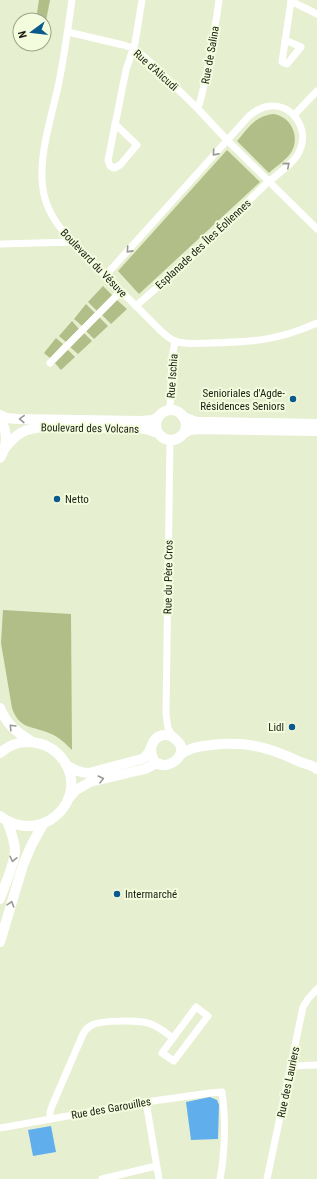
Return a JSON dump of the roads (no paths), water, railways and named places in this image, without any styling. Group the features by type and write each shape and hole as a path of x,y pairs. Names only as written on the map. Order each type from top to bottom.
{"street":[{"name":"Boulevard du Vésuve","path":"72,0 61,72 45,146 42,173 43,190 46,203 52,216 72,242 160,330 175,341"},
{"path":"115,124 137,145 120,165 114,168 110,166 108,160 115,124 126,70 132,48 135,43 142,0"},
{"name":"Rue de Salina","path":"198,109 204,88 219,0"},
{"path":"285,40 291,1 317,14"},
{"name":"Rue d'Alicudi","path":"68,32 132,48 148,60 227,140"},
{"path":"105,276 248,116 259,109 271,106 283,108 294,115 317,92"},
{"name":"Esplanade des Îles Éoliennes","path":"136,306 189,260 269,181 293,160 300,150 303,138 301,125 294,115"},
{"path":"227,140 317,229"},
{"path":"0,244 72,242"},
{"path":"50,362 121,291"},
{"path":"175,341 184,343 250,342 298,331 317,323"},
{"name":"Rue Ischia","path":"170,410 172,358 175,341"},
{"path":"184,433 186,425 180,413 170,410 159,417 156,425 158,433 161,437 170,440 178,439 184,433 197,429 317,431"},
{"name":"Boulevard des Volcans","path":"0,415 6,418 18,419 141,421 152,420 159,417"},
{"path":"183,417 196,422 317,424"},
{"path":"0,419 5,429 7,438 5,448 0,458"},
{"name":"Boulevard des Volcans","path":"5,448 14,437 22,431 31,428 138,428 158,433"},
{"name":"Rue du Père Cros","path":"170,440 166,714 168,728 175,739"},
{"path":"0,708 9,725 17,733 31,741 52,748 60,756 66,765 70,776 71,787 68,798 62,809 54,818 43,824 30,827 17,825 4,818"},
{"name":"Rue du Père Cros","path":"158,737 163,731 166,714"},
{"path":"66,765 82,773 89,773 142,760 146,757 152,744 158,737 168,735 184,744 202,746 237,743 251,745 277,751 317,769"},
{"path":"175,739 180,745 180,755"},
{"path":"0,753 6,747 31,741"},
{"path":"68,798 76,790 90,782 145,769 155,764 170,764 175,762 184,752 202,746"},
{"path":"151,748 152,757 160,764"},
{"path":"302,763 317,778"},
{"path":"0,897 15,851 13,837 4,818"},
{"path":"0,942 23,865 43,824"},
{"name":"Rue des Lauriers","path":"267,1179 304,1007 308,999 317,989"},
{"path":"196,1007 208,1016 174,1061 162,1053 173,1038 196,1007"},
{"path":"50,1119 52,1106 87,1028 100,1023 143,1022 157,1027 173,1038"},
{"path":"291,1066 317,1065"},
{"name":"Rue des Garouilles","path":"0,1128 146,1102 222,1092 224,1107 223,1164 220,1179"},
{"path":"146,1102 159,1179"},
{"path":"102,1179 156,1166"}],"water":[{"path":"210,1097 217,1100 219,1105 218,1139 191,1140 186,1102"},
{"path":"51,1126 56,1152 33,1156 28,1130"}],"place":[{"name":"Senioriales d'Agde- Résidences Seniors","path":"293,399"},
{"name":"Netto","path":"57,499"},
{"name":"Lidl","path":"292,727"},
{"name":"Intermarché","path":"117,894"}]}
